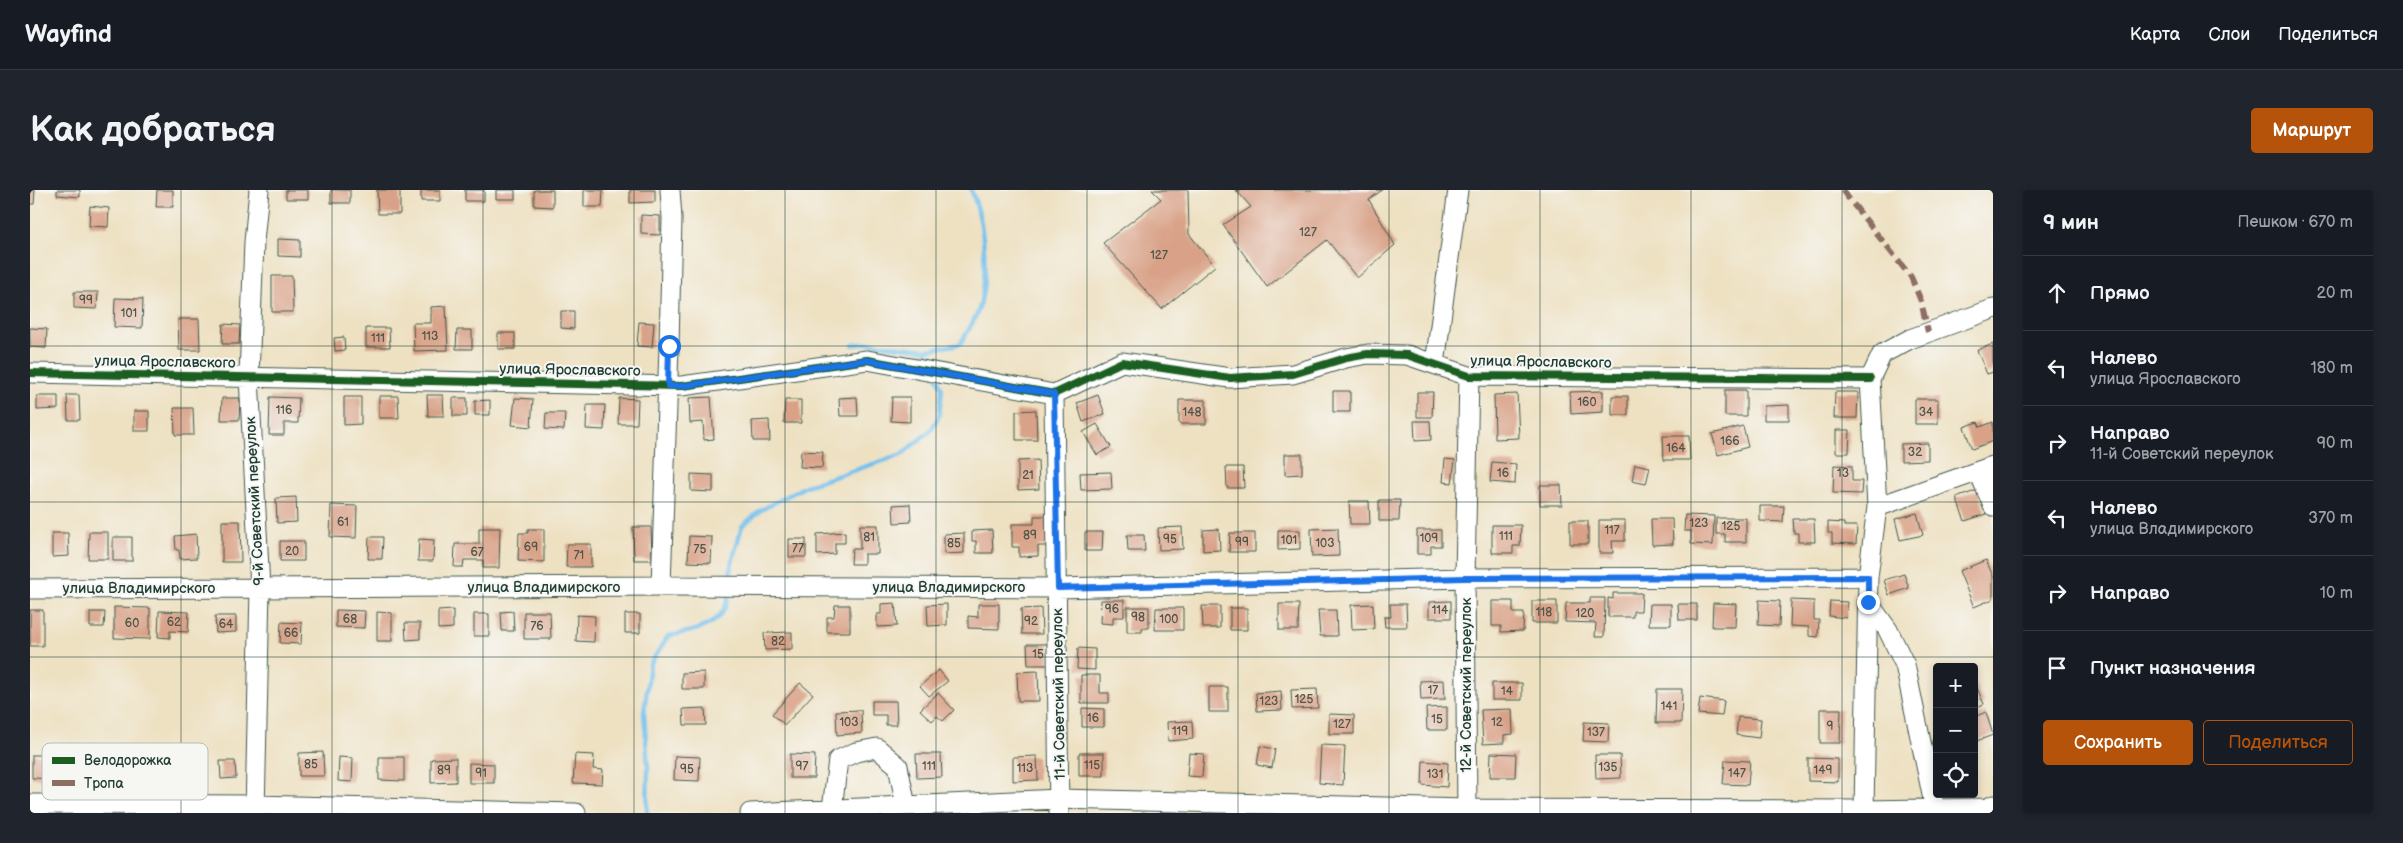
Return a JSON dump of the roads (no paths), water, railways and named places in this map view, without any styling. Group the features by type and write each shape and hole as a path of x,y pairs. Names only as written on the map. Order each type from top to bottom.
{"street":[{"name":"9-й Советский переулок","path":"255,809 260,588 249,377 254,242 259,190"},
{"path":"661,586 672,218 670,190"},
{"path":"1435,364 1458,190"},
{"path":"1864,812 1868,577 1877,507 1870,379 1882,354 1903,343 1993,309"},
{"name":"улица Ярославского","path":"30,373 668,386 692,385 866,360 1054,394 1122,362 1230,378 1293,374 1346,358 1368,354 1407,354 1469,376 1870,379"},
{"name":"12-й Советский переулок","path":"1467,811 1465,578 1469,376"},
{"name":"11-й Советский переулок","path":"1054,394 1058,588 1059,806"},
{"path":"1877,507 1986,469 1993,506"},
{"name":"улица Владимирского","path":"30,589 661,586 1058,588 1465,578 1868,577"},
{"path":"1868,602 1888,630 1905,664 1935,809"},
{"path":"832,809 838,760 856,752 877,748 898,766 906,806"},
{"path":"30,804 576,813"},
{"path":"750,813 906,806 929,809 1059,806 1467,811 1864,812 1989,809"}],"waterway":[{"path":"853,345 868,343 926,350 960,344 977,314 984,285 984,252 980,218 971,190"},
{"path":"926,350 933,367"},
{"path":"730,581 731,566 742,526 761,510 806,486 901,455 931,430 939,416 942,389 938,379"},
{"path":"647,813 648,767 644,713 650,664 668,636 700,629 716,619 723,612 729,591"}]}
